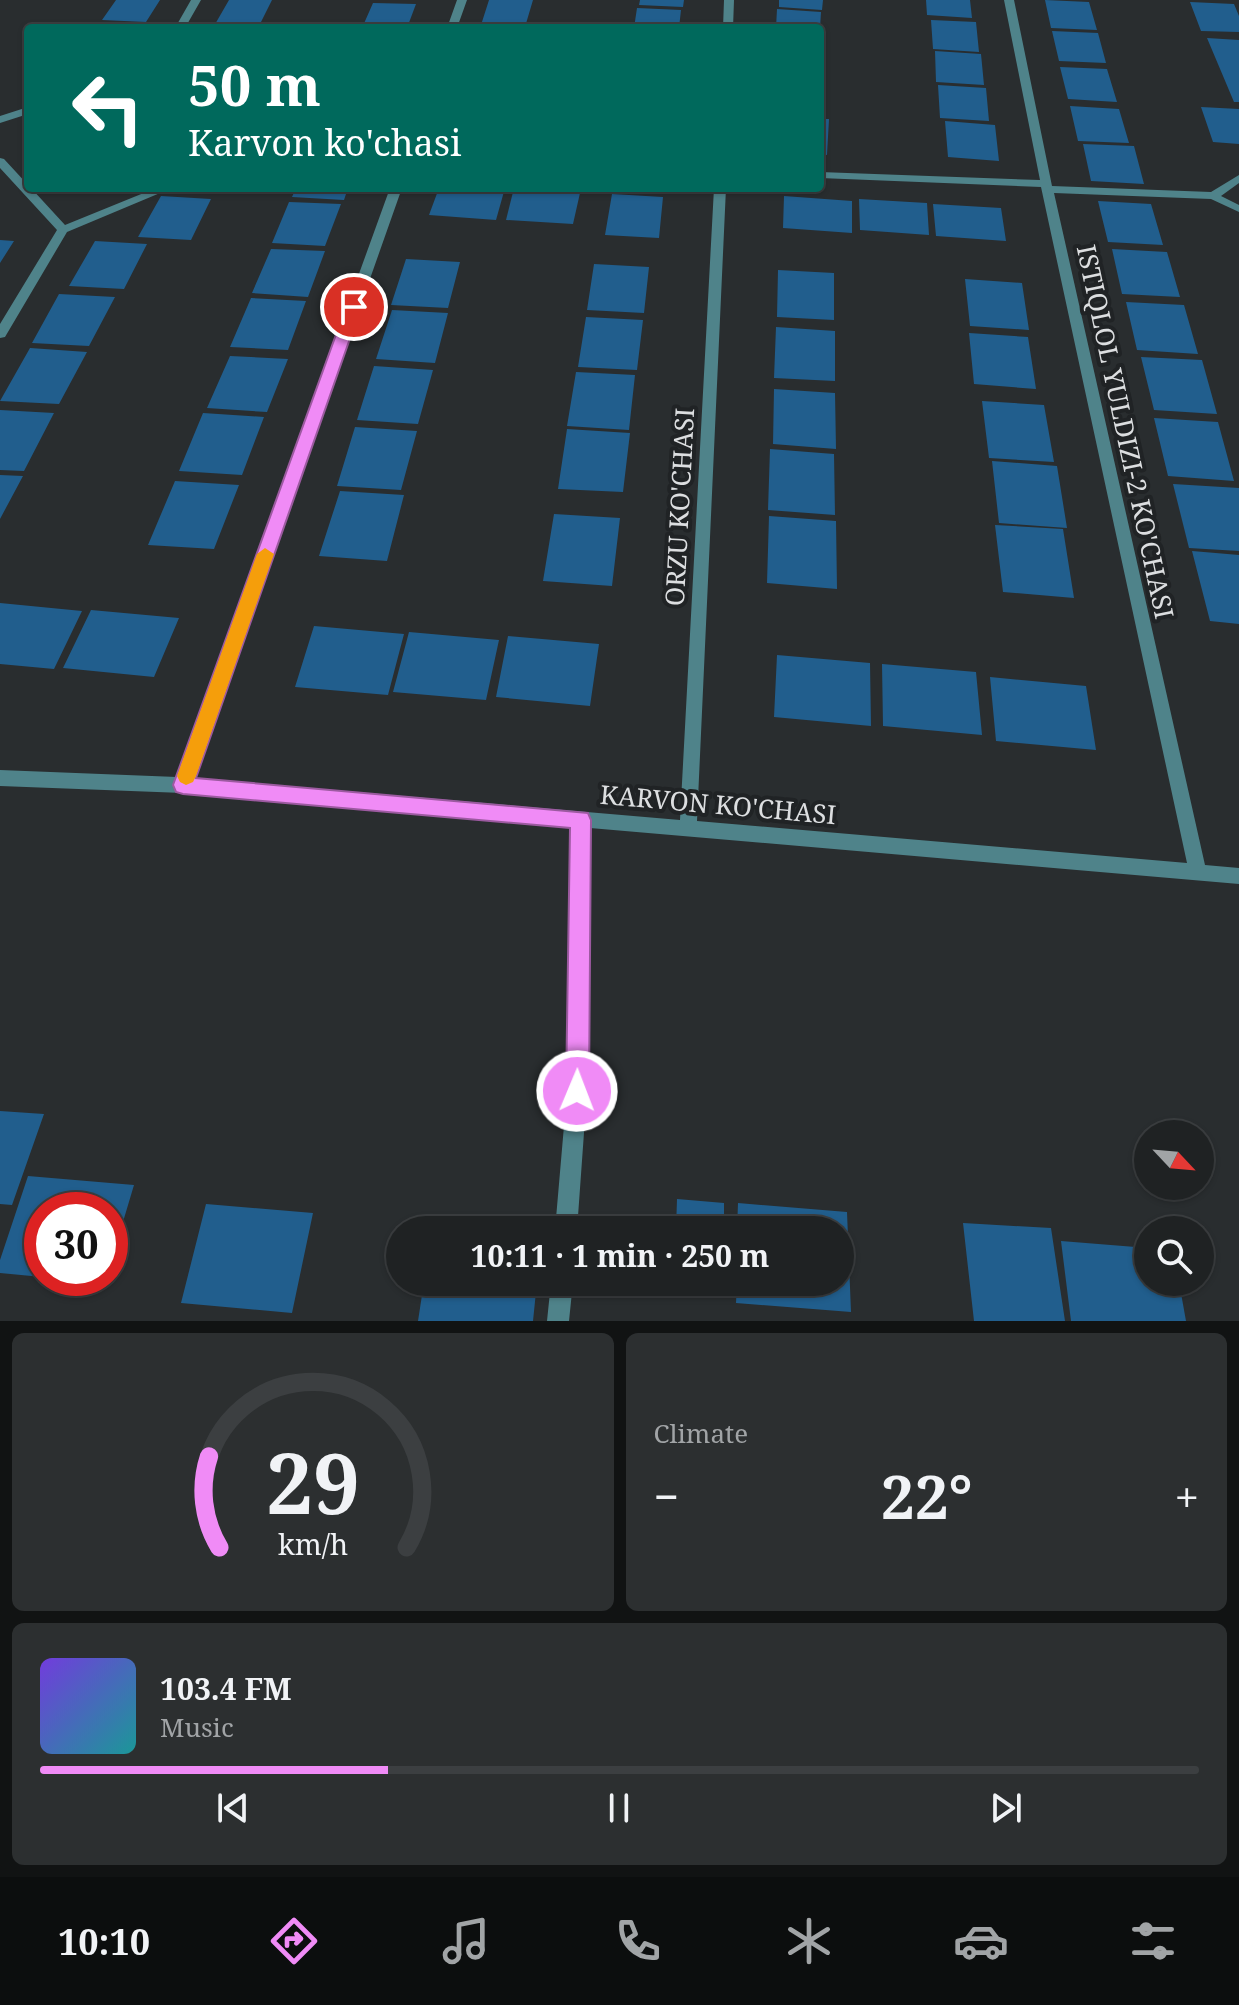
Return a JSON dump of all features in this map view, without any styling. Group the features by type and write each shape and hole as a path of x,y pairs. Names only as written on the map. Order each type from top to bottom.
{"street":[{"path":"182,24 196,0"},
{"path":"453,24 462,0"},
{"path":"728,24 729,0"},
{"name":"ISTIQLOL YULDIZI-2 KO'CHASI","path":"1009,0 1046,187 1198,873"},
{"path":"0,120 24,111"},
{"path":"0,161 24,187"},
{"path":"824,175 1213,196 1239,209"},
{"path":"1213,196 1239,178"},
{"path":"28,192 63,230"},
{"path":"0,334 63,230 156,192"},
{"path":"183,785 395,192"},
{"name":"ORZU KO'CHASI","path":"688,829 720,192"},
{"name":"KARVON KO'CHASI","path":"0,778 183,785 1239,876"},
{"path":"567,1216 577,1091 581,820"},
{"path":"558,1321 561,1296"}],"building":[{"path":"116,0 160,0 146,22 102,20"},
{"path":"229,0 272,0 260,24 215,24"},
{"path":"489,0 533,0 526,24 481,24"},
{"path":"640,0 684,0 683,7 639,5"},
{"path":"779,0 823,0 822,10 779,7"},
{"path":"926,0 970,0 972,18 927,15"},
{"path":"1045,0 1089,2 1097,30 1051,28"},
{"path":"1190,2 1234,4 1239,16 1239,32 1201,31"},
{"path":"373,3 416,4 408,24 364,24"},
{"path":"637,8 681,10 679,24 635,24"},
{"path":"777,9 821,12 820,24 776,24"},
{"path":"931,20 976,22 979,52 933,49"},
{"path":"1052,31 1098,33 1106,63 1059,61"},
{"path":"1207,38 1239,40 1239,102 1234,102"},
{"path":"935,51 981,54 984,85 936,82"},
{"path":"1060,67 1107,69 1117,102 1068,99"},
{"path":"938,85 986,88 989,121 940,118"},
{"path":"1070,106 1119,109 1129,143 1078,141"},
{"path":"1201,107 1239,109 1239,144 1213,142"},
{"path":"824,119 829,119 827,155 824,155"},
{"path":"945,121 995,125 999,161 948,157"},
{"path":"1083,144 1134,146 1144,184 1091,181"},
{"path":"294,192 347,192 344,200 292,197"},
{"path":"438,192 504,192 496,220 429,215"},
{"path":"513,192 580,193 573,224 506,220"},
{"path":"612,194 663,197 659,238 605,235"},
{"path":"161,196 211,199 191,240 138,237"},
{"path":"784,196 852,201 852,233 783,228"},
{"path":"859,199 927,203 929,235 860,230"},
{"path":"1098,201 1151,204 1163,245 1108,242"},
{"path":"289,202 341,204 325,246 272,243"},
{"path":"933,204 1001,208 1006,241 936,236"},
{"path":"0,240 14,241 0,263"},
{"path":"95,241 147,244 124,289 69,286"},
{"path":"271,249 325,251 308,297 252,293"},
{"path":"1112,249 1167,252 1180,297 1122,294"},
{"path":"406,259 460,262 448,308 391,305"},
{"path":"594,264 649,267 644,313 587,310"},
{"path":"778,270 834,273 834,320 777,317"},
{"path":"965,279 1022,283 1029,330 970,326"},
{"path":"59,294 115,297 89,346 32,343"},
{"path":"251,298 306,301 288,350 230,347"},
{"path":"1126,302 1184,305 1198,354 1137,350"},
{"path":"392,310 448,313 435,363 376,359"},
{"path":"586,317 643,320 637,370 578,367"},
{"path":"776,327 835,331 835,381 774,378"},
{"path":"969,333 1028,337 1036,389 974,384"},
{"path":"30,348 87,352 59,404 0,401"},
{"path":"230,356 288,359 267,412 207,408"},
{"path":"1141,357 1202,360 1217,414 1154,410"},
{"path":"374,366 433,370 418,424 357,420"},
{"path":"576,372 635,375 629,430 567,426"},
{"path":"774,389 835,393 836,449 773,444"},
{"path":"982,401 1044,405 1054,462 989,458"},
{"path":"0,410 54,413 24,471 0,470"},
{"path":"203,413 264,417 242,475 179,471"},
{"path":"1154,418 1218,422 1234,481 1168,476"},
{"path":"355,427 417,431 401,490 337,486"},
{"path":"567,429 630,433 623,492 558,489"},
{"path":"770,449 834,454 835,515 768,510"},
{"path":"992,461 1057,466 1067,528 999,523"},
{"path":"0,475 23,476 0,519"},
{"path":"175,481 239,485 214,549 148,545"},
{"path":"1173,484 1239,488 1239,551 1189,548"},
{"path":"340,491 404,495 387,561 319,556"},
{"path":"554,514 620,518 612,586 543,581"},
{"path":"769,516 836,521 837,589 767,583"},
{"path":"995,525 1063,529 1074,598 1003,592"},
{"path":"1192,551 1239,555 1239,624 1210,621"},
{"path":"0,603 82,611 54,669 0,664"},
{"path":"91,610 179,618 154,677 63,668"},
{"path":"314,626 404,634 388,695 295,687"},
{"path":"409,632 499,640 486,700 393,692"},
{"path":"508,636 599,644 590,706 496,697"},
{"path":"777,655 870,663 871,726 774,717"},
{"path":"882,664 976,672 982,735 883,726"},
{"path":"990,677 1086,686 1096,750 996,741"},
{"path":"0,1111 44,1114 12,1205 0,1204"},
{"path":"28,1176 134,1185 128,1205 128,1192 24,1192 24,1275 0,1273 0,1260"},
{"path":"677,1199 724,1203 724,1216 676,1216"},
{"path":"738,1203 847,1212 847,1216 738,1216"},
{"path":"206,1204 313,1213 292,1313 181,1303"},
{"path":"963,1223 1051,1228 1065,1321 974,1321"},
{"path":"1061,1241 1134,1247 1134,1296 1182,1296 1186,1321 1071,1321"},
{"path":"422,1296 536,1296 533,1321 418,1321"},
{"path":"736,1296 850,1296 851,1312 736,1303"}],"slow traffic":[{"path":"186,776 265,554"}],"route":[{"path":"354,307 183,785 581,820 577,1091"}]}
